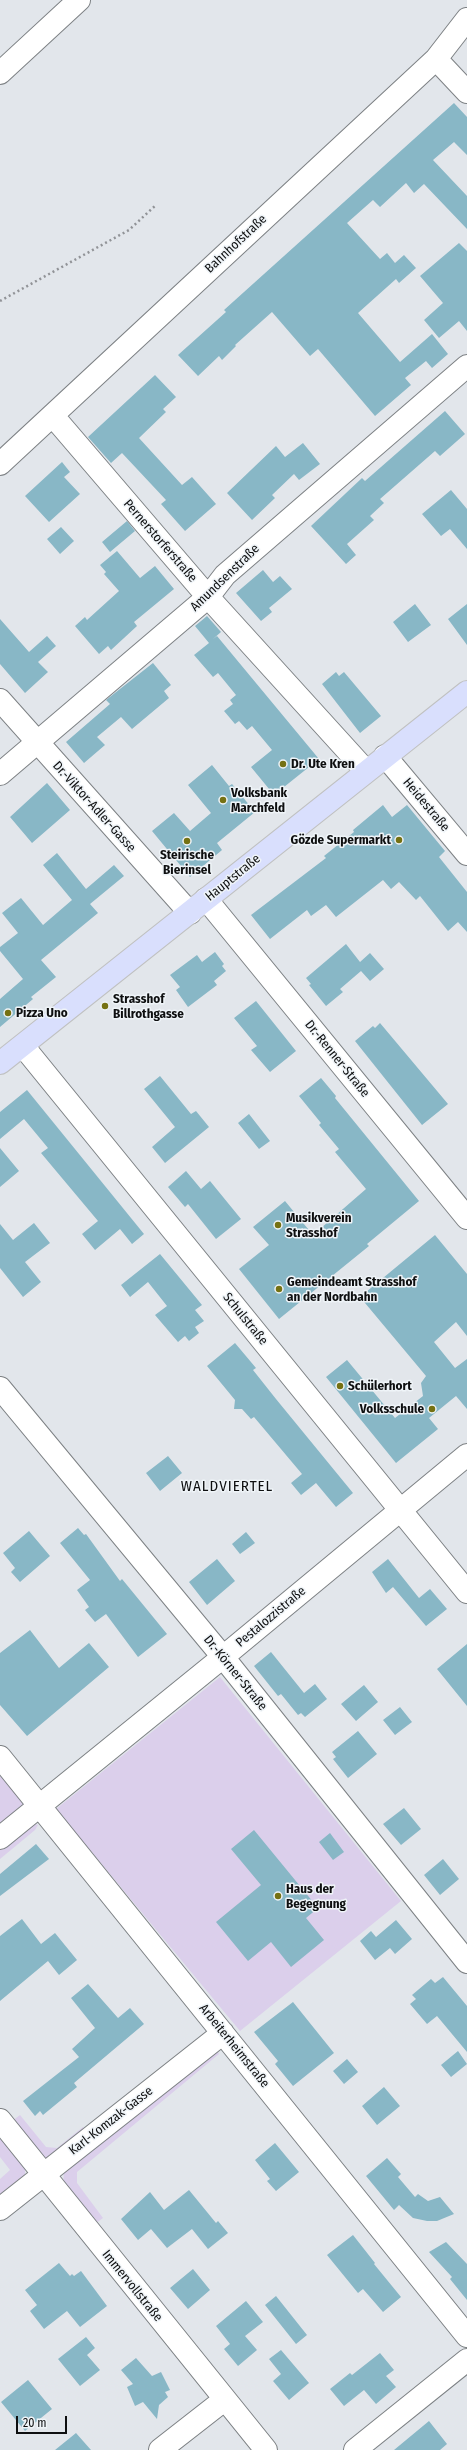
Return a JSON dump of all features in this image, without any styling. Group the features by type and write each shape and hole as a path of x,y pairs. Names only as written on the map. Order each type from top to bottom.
{"main road":[{"name":"Hauptstraße","path":"0,1063 467,692"}],"street":[{"path":"0,73 79,0"},
{"name":"Bahnhofstraße","path":"0,464 436,59 467,19"},
{"path":"436,59 467,92"},
{"name":"Amundsenstraße","path":"0,774 208,597 225,576 467,366"},
{"name":"Pernerstorferstraße","path":"53,416 208,597 366,771"},
{"name":"Dr.-Viktor-Adler-Gasse","path":"0,700 36,743 198,906"},
{"name":"Heidestraße","path":"385,756 467,854"},
{"name":"Dr.-Renner-Straße","path":"198,906 467,1218"},
{"name":"Schulstraße","path":"23,1046 467,1592"},
{"name":"Dr.-Körner-Straße","path":"0,1388 223,1657 467,1962"},
{"name":"Pestalozzistraße","path":"0,1838 223,1657 467,1455"},
{"name":"Arbeiterheimstraße","path":"0,1757 467,2336"},
{"name":"Karl-Komzak-Gasse","path":"0,2209 223,2033"},
{"name":"Immervollstraße","path":"0,2120 224,2400 266,2450"},
{"path":"355,2450 467,2360"},
{"path":"160,2450 224,2400"}],"path":[{"path":"0,301 130,230 156,205"}],"shaded area":[{"path":"220,1677 401,1901 240,2031 56,1809"},
{"path":"0,1768 31,1804 0,1829"},
{"path":"31,1823 38,1825 35,1830 0,1859 0,1845"},
{"path":"217,2050 219,2054 77,2172 77,2183 103,2218 92,2226 63,2191 64,2167"},
{"path":"20,2115 46,2147 57,2148 83,2127 88,2133 47,2160 41,2158 12,2121"},
{"path":"0,2132 22,2160 25,2169 25,2177 0,2203 0,2179 10,2170 0,2157"}],"building":[{"path":"454,103 467,117 467,155 454,142 433,160 467,196 467,229 424,184 414,193 406,183 380,207 373,200 347,223 380,259 387,253 395,263 404,255 416,268 399,283 396,279 358,313 400,362 432,334 448,354 432,368 426,361 405,378 411,385 375,416 318,349 310,356 272,312 235,345 236,346 222,360 219,356 198,376 178,355 226,312 224,310"},
{"path":"459,243 467,251 467,331 459,321 439,338 424,320 443,303 420,276"},
{"path":"155,375 176,397 163,409 166,412 139,438 182,485 192,477 216,504 185,531 161,504 166,500 122,453 111,463 88,437"},
{"path":"445,411 465,434 440,456 435,451 380,499 384,503 370,516 374,520 347,544 356,555 346,564 311,526 362,478 365,481"},
{"path":"303,443 320,464 299,480 294,474 272,495 275,498 252,520 227,493 276,446 285,457"},
{"path":"62,462 70,472 64,477 80,494 49,522 25,496"},
{"path":"451,490 467,509 467,549 450,529 441,536 422,514"},
{"path":"127,521 135,531 110,552 102,542"},
{"path":"61,527 74,541 60,554 47,539"},
{"path":"117,551 140,578 155,566 174,589 134,622 137,626 111,650 108,646 99,654 75,626 85,617 87,620 119,591 104,574 106,572 100,565"},
{"path":"263,570 273,582 280,576 292,589 269,608 272,612 261,621 236,593"},
{"path":"415,604 431,625 408,642 393,622"},
{"path":"467,604 467,645 448,619"},
{"path":"207,616 221,632 213,639 217,636 319,759 274,795 251,767 272,750 252,726 247,730 239,721 235,724 224,711 233,704 230,700 236,695 218,673 213,677 194,655 209,643 195,626"},
{"path":"0,619 29,652 47,636 56,646 38,662 48,672 25,693 0,664"},
{"path":"153,663 171,685 164,691 169,698 132,729 121,717 97,737 105,745 84,763 66,742 110,704 106,700"},
{"path":"336,672 339,676 344,672 381,716 360,733 322,684"},
{"path":"212,765 229,786 232,784 255,812 217,843 222,850 190,877 152,831 174,813 190,831 211,813 188,785"},
{"path":"47,783 70,810 32,843 10,817"},
{"path":"383,805 392,817 407,805 445,851 439,857 467,892 467,932 458,922 448,931 420,896 416,900 399,882 391,889 383,880 336,917 326,905 311,916 307,910 270,939 251,915 326,858 324,856 354,832 353,830"},
{"path":"57,853 86,889 114,865 124,876 90,904 98,913 41,960 56,977 31,997 33,999 0,1027 0,999 23,979 0,951 0,947 18,933 2,913 21,898 43,925 72,900 43,865"},
{"path":"346,944 360,962 370,953 384,969 370,981 361,971 340,989 343,992 326,1006 309,985 311,984 306,978"},
{"path":"215,952 224,964 222,966 226,971 214,981 217,985 188,1007 176,990 180,987 170,975 197,955 202,962"},
{"path":"256,1001 296,1051 270,1072 251,1050 257,1046 234,1018"},
{"path":"380,1023 448,1104 422,1125 355,1041 373,1026 375,1028"},
{"path":"160,1076 191,1114 196,1111 209,1127 165,1163 152,1147 175,1127 144,1089"},
{"path":"321,1078 336,1096 335,1098 419,1201 367,1244 369,1246 279,1319 239,1269 269,1245 253,1227 285,1201 313,1235 366,1189 335,1152 339,1149 319,1125 321,1123 299,1096"},
{"path":"27,1090 144,1234 132,1244 120,1229 95,1250 82,1234 98,1221 41,1153 48,1148 24,1119 0,1139 0,1112"},
{"path":"249,1114 270,1141 259,1149 238,1123"},
{"path":"0,1148 19,1171 0,1187"},
{"path":"186,1171 201,1189 210,1181 241,1219 216,1239 188,1204 185,1207 168,1187"},
{"path":"34,1223 50,1243 25,1262 41,1282 23,1297 0,1268 0,1224 13,1240"},
{"path":"435,1235 467,1274 467,1336 456,1322 434,1342 455,1368 467,1359 467,1409 456,1396 429,1418 438,1429 396,1463 326,1377 347,1360 395,1418 423,1396 421,1383 426,1376 360,1297"},
{"path":"160,1254 202,1305 195,1310 204,1321 195,1327 199,1333 189,1341 185,1336 178,1342 155,1315 167,1306 148,1282 130,1297 121,1285"},
{"path":"235,1343 256,1368 253,1370 353,1493 336,1507 316,1483 301,1495 291,1483 302,1474 254,1417 251,1419 242,1409 234,1409 235,1400 207,1366"},
{"path":"168,1456 182,1473 160,1491 146,1473"},
{"path":"78,1528 84,1535 86,1534 120,1581 122,1579 167,1634 138,1657 106,1614 95,1622 85,1610 89,1607 77,1590 90,1580 60,1543"},
{"path":"29,1531 50,1556 20,1582 11,1572 15,1568 3,1553"},
{"path":"246,1532 255,1543 240,1554 232,1544"},
{"path":"217,1559 235,1581 207,1605 189,1582"},
{"path":"388,1559 419,1598 430,1589 447,1609 426,1626 393,1587 386,1593 372,1572"},
{"path":"30,1630 59,1668 89,1643 109,1667 27,1736 0,1705 0,1653"},
{"path":"467,1644 467,1706 437,1669"},
{"path":"271,1652 304,1693 315,1684 327,1699 305,1717 301,1713 298,1715 281,1694 278,1696 254,1666"},
{"path":"364,1685 378,1702 356,1721 341,1704"},
{"path":"400,1707 412,1722 395,1735 383,1720"},
{"path":"358,1731 377,1754 348,1778 333,1759 336,1757 332,1752"},
{"path":"404,1808 421,1829 401,1845 383,1824"},
{"name":"Haus der Begegnung","path":"254,1830 318,1908 306,1918 324,1940 291,1967 271,1942 248,1961 216,1922 261,1885 231,1849"},
{"path":"330,1833 344,1852 333,1860 319,1842"},
{"path":"36,1844 49,1859 0,1896 0,1874"},
{"path":"443,1859 459,1879 440,1895 424,1875"},
{"path":"22,1919 41,1944 55,1933 77,1960 59,1975 48,1961 0,2001 0,1936"},
{"path":"396,1920 412,1939 395,1954 390,1948 375,1960 360,1941 371,1931 376,1937"},
{"path":"443,1977 467,2006 467,2052 437,2016 427,2024 410,2004 416,1999 412,1995 431,1979 435,1983"},
{"path":"88,1984 118,2018 130,2008 144,2024 74,2083 77,2087 43,2115 40,2111 35,2116 23,2101 79,2057 72,2049 95,2028 71,1998"},
{"path":"293,2002 334,2053 293,2086 275,2064 278,2061 254,2032"},
{"path":"458,2051 467,2064 451,2077 441,2065"},
{"path":"347,2059 358,2072 344,2084 333,2071"},
{"path":"384,2087 400,2106 377,2125 362,2106"},
{"path":"275,2143 299,2172 276,2191 267,2181 270,2179 255,2160"},
{"path":"387,2158 401,2174 398,2177 415,2197 418,2194 428,2201 440,2197 454,2214 437,2221 427,2221 413,2218 399,2205 394,2210 366,2176"},
{"path":"189,2190 216,2223 218,2221 228,2233 208,2249 192,2229 167,2248 151,2229 138,2240 121,2219 150,2192 164,2210"},
{"path":"353,2235 401,2297 383,2312 363,2289 358,2293 327,2255"},
{"path":"446,2242 467,2264 467,2300 450,2279 452,2277 429,2252"},
{"path":"59,2263 70,2276 72,2274 74,2276 81,2271 107,2306 80,2327 67,2311 44,2329 30,2311 37,2305 25,2290"},
{"path":"193,2269 210,2290 188,2309 170,2288"},
{"path":"276,2296 307,2335 296,2344 265,2305"},
{"path":"246,2301 263,2322 245,2336 257,2350 238,2366 224,2349 230,2344 216,2326"},
{"path":"86,2337 95,2348 87,2355 100,2370 80,2386 58,2359"},
{"path":"281,2350 309,2383 289,2400 273,2381 281,2374 269,2359"},
{"path":"380,2353 394,2370 386,2376 396,2387 376,2404 364,2390 344,2406 330,2389 350,2373 352,2375"},
{"path":"136,2358 152,2376 161,2372 170,2390 165,2392 168,2397 159,2405 157,2419 143,2402 135,2406 127,2387 133,2384 121,2370"},
{"path":"28,2380 52,2409 25,2431 1,2402"},
{"path":"429,2421 447,2444 440,2450 394,2450"},
{"path":"76,2433 91,2450 55,2450"}],"place":[{"name":"Dr. Ute Kren","path":"283,764"},
{"name":"Volksbank Marchfeld","path":"223,800"},
{"name":"Gözde Supermarkt","path":"399,840"},
{"name":"Steirische Bierinsel","path":"187,841"},
{"name":"Strasshof Billrothgasse","path":"105,1006"},
{"name":"Pizza Uno","path":"8,1013"},
{"name":"Musikverein Strasshof","path":"278,1225"},
{"name":"Gemeindeamt Strasshof an der Nordbahn","path":"279,1289"},
{"name":"Schülerhort","path":"340,1386"},
{"name":"Volksschule","path":"432,1409"},
{"name":"Haus der Begegnung","path":"278,1896"}],"district":[{"name":"WALDVIERTEL","path":"227,1487"}]}
